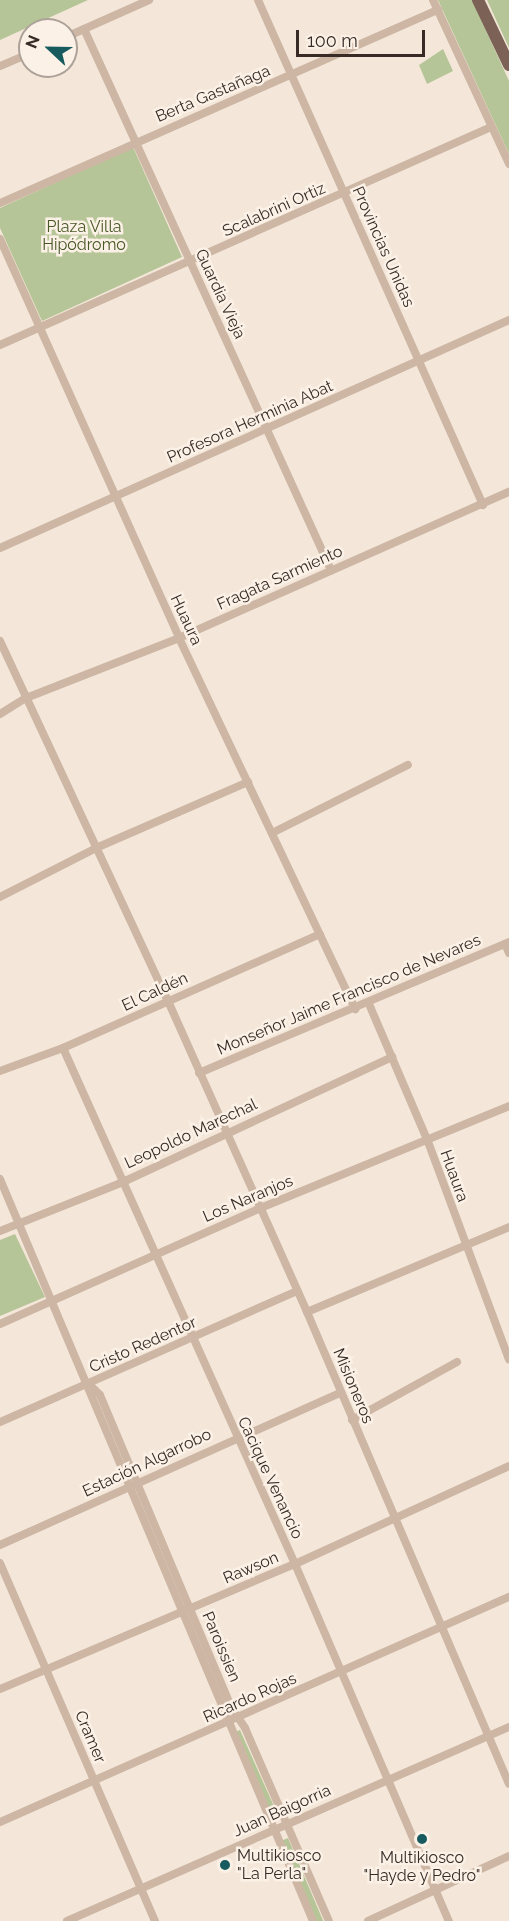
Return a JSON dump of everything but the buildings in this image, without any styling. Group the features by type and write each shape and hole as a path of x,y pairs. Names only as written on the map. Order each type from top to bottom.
{"main road":[{"path":"478,0 509,65"}],"street":[{"path":"78,32 149,0"},
{"name":"Provincias Unidas","path":"258,0 483,505"},
{"path":"433,0 509,164"},
{"name":"Berta Gastañaga","path":"0,203 438,10"},
{"name":"Guardia Vieja","path":"84,29 331,570"},
{"path":"0,66 18,58"},
{"name":"Scalabrini Ortiz","path":"0,345 491,127"},
{"name":"Huaura","path":"0,239 179,638 355,1009"},
{"name":"Profesora Herminia Abat","path":"0,548 420,362 509,320"},
{"name":"Fragata Sarmiento","path":"0,714 26,698 179,638 509,492"},
{"path":"0,641 26,698"},
{"name":"Misioneros","path":"26,698 52,745 96,848 168,1001 258,1209 307,1312 509,1784"},
{"path":"272,833 408,765"},
{"path":"0,897 96,848 248,782"},
{"name":"El Caldén","path":"0,1071 63,1048 320,934"},
{"path":"507,943 509,953"},
{"name":"Monseñor Jaime Francisco de Nevares","path":"199,1073 369,1004 507,943"},
{"name":"Huaura","path":"369,1004 427,1139 465,1245 505,1339 509,1359"},
{"name":"Cacique Venancio","path":"63,1048 294,1564 449,1921"},
{"name":"Leopoldo Marechal","path":"0,1231 123,1182 225,1132 392,1056"},
{"name":"Los Naranjos","path":"0,1324 258,1209 509,1106"},
{"name":"Paroissien","path":"0,1179 89,1384 93,1405 313,1921"},
{"path":"307,1312 509,1227"},
{"name":"Cristo Redentor","path":"0,1422 297,1291"},
{"path":"352,1420 457,1362"},
{"name":"Paroissien","path":"89,1384 99,1395 190,1609 329,1921"},
{"name":"Estación Algarrobo","path":"0,1545 236,1437 340,1393"},
{"name":"Rawson","path":"0,1689 294,1564 509,1466"},
{"name":"Cramer","path":"0,1563 155,1921"},
{"name":"Ricardo Rojas","path":"0,1822 509,1597"},
{"name":"Juan Baigorria","path":"68,1921 509,1727"},
{"path":"368,1921 509,1856"}],"green space":[{"path":"0,0 88,0 48,18 18,18 18,32 0,40"},
{"path":"438,0 472,0 509,81 509,154"},
{"path":"487,0 509,0 509,48"},
{"path":"443,49 453,71 427,84 419,65"},
{"name":"Plaza Villa Hipódromo","path":"133,147 182,257 42,321 0,228 0,208"},
{"path":"15,1234 45,1297 0,1316 0,1240"},
{"path":"240,1730 276,1811 269,1815 233,1733"},
{"path":"288,1838 323,1921 313,1921 280,1842"}],"place":[{"name":"Multikiosco \"Hayde y Pedro\"","path":"422,1839"},
{"name":"Multikiosco \"La Perla\"","path":"225,1865"}]}
